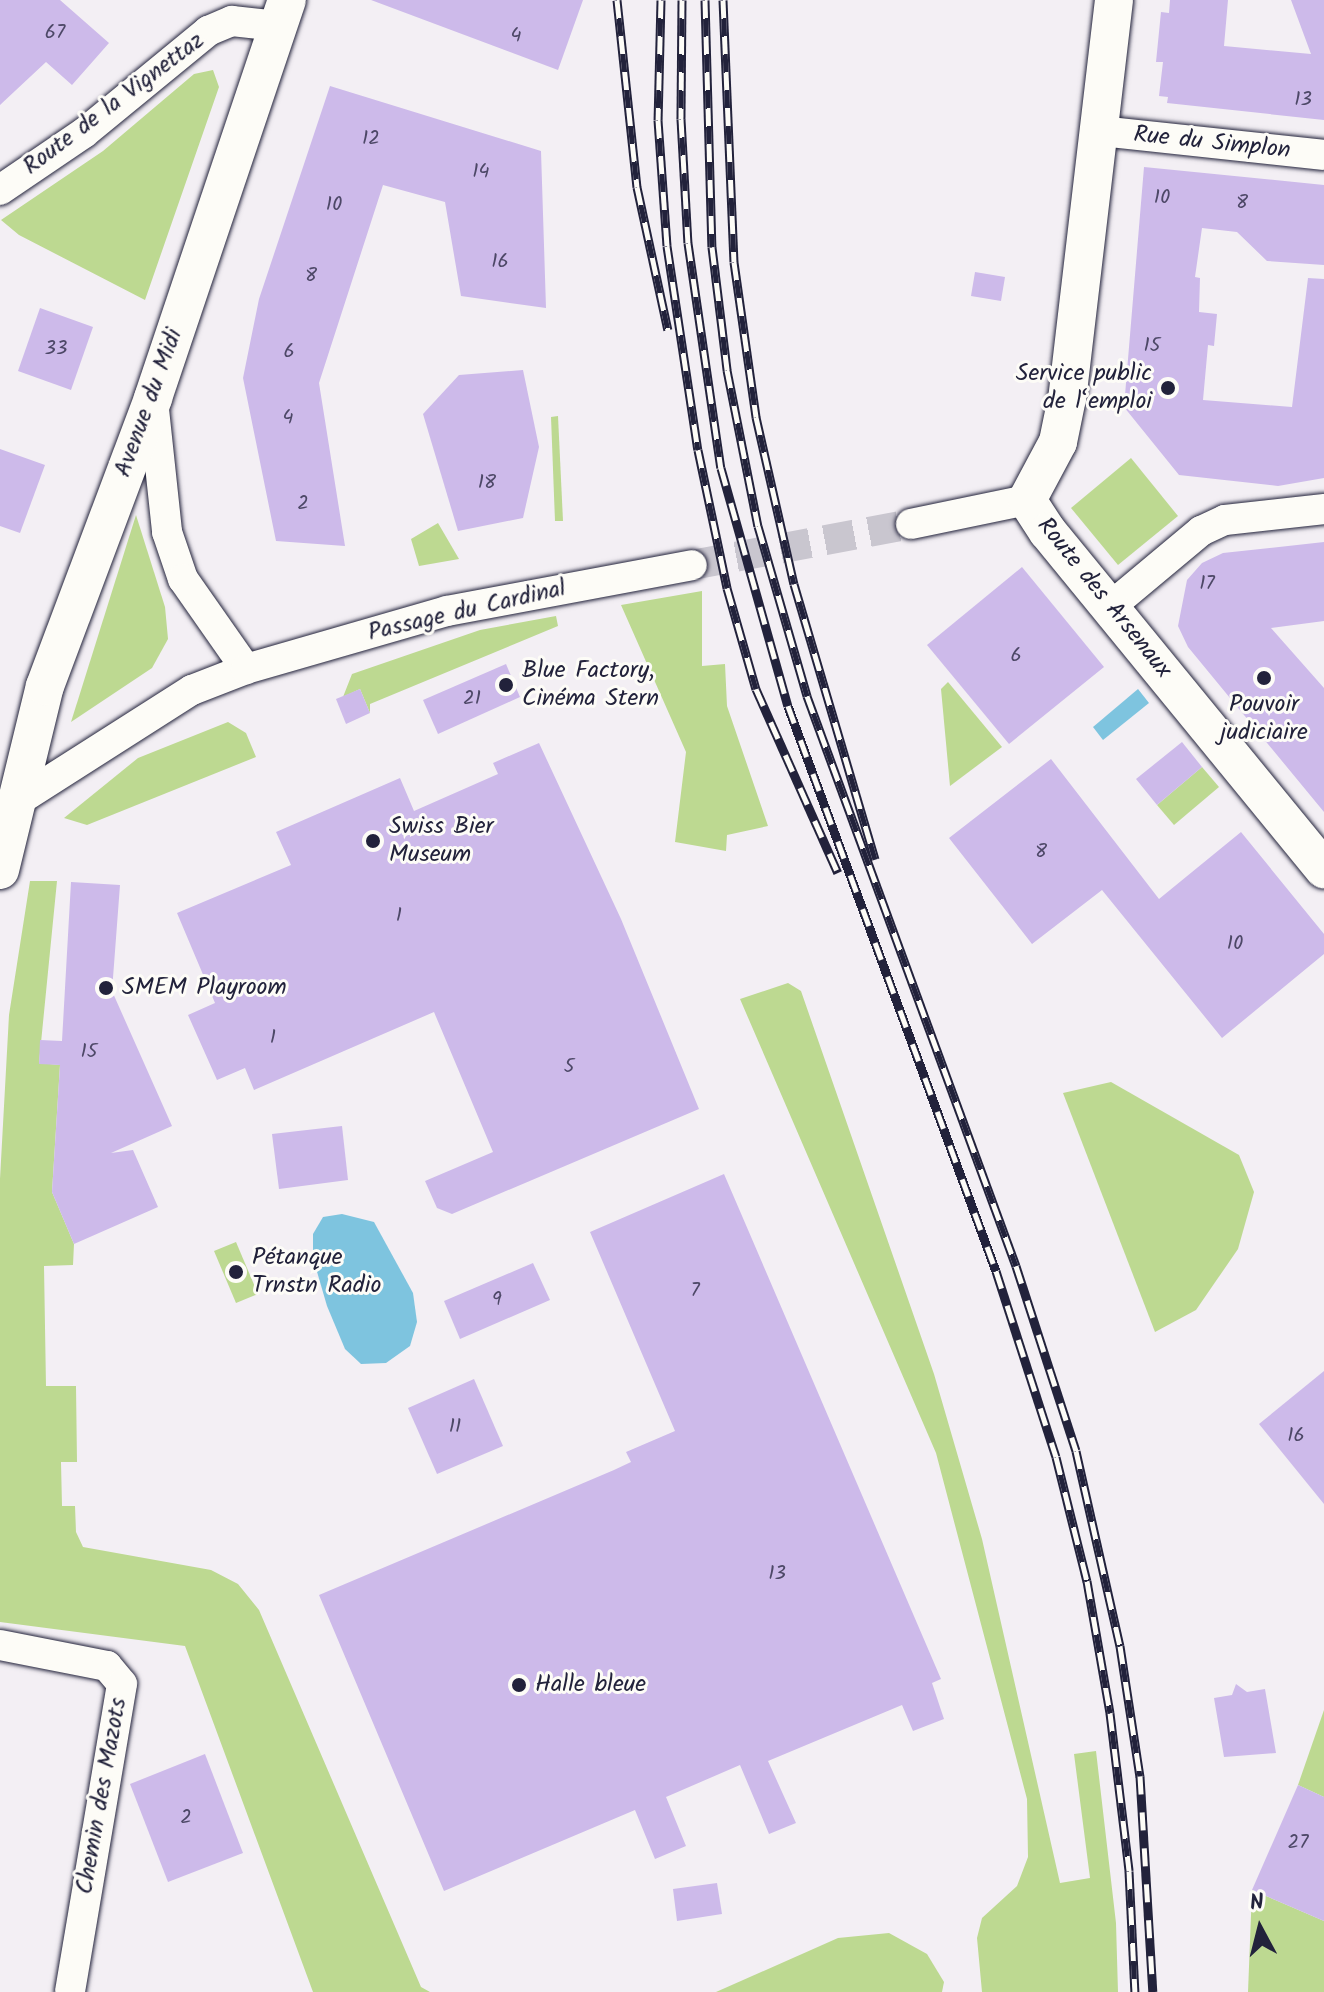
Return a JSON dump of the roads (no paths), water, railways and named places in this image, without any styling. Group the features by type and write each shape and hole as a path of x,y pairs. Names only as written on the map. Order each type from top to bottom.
{"main road":[{"name":"Route des Arsenaux","path":"1114,0 1067,398 1058,442 1027,500 1110,607 1324,869"},
{"name":"Avenue du Midi","path":"0,870 7,809 45,686 153,398 282,13"}],"street":[{"name":"Route de la Vignettaz","path":"0,190 84,133 208,31 232,21 282,13"},
{"name":"Rue du Simplon","path":"1100,131 1324,155"},
{"path":"153,398 167,532 183,579 246,669"},
{"path":"911,524 1027,500"},
{"path":"1110,607 1201,531 1225,520 1324,509"},
{"name":"Passage du Cardinal","path":"7,809 103,743 192,690 246,669 447,611 692,565"},
{"name":"Chemin des Mazots","path":"0,1645 107,1666 122,1684 70,1992"}],"water":[{"path":"1138,689 1149,703 1103,740 1093,727"},
{"path":"342,1214 374,1222 413,1293 417,1322 410,1346 386,1363 361,1364 345,1349 327,1306 313,1258 313,1234 323,1217"}],"tunnel":[{"path":"692,565 911,524"}],"railway":[{"path":"617,0 637,187 668,330"},
{"path":"661,0 658,120 667,246 698,450 727,588 756,689 838,873"},
{"path":"682,0 681,119 688,243 721,468 788,706 996,1271 1056,1457 1087,1581 1110,1713 1129,1871 1135,1992"},
{"path":"705,0 712,247 727,370 758,526 807,696 1016,1266 1076,1451 1120,1646 1140,1776 1153,1992"},
{"path":"723,0 734,262 756,417 794,584 875,859"}],"place":[{"name":"Service public de l‘emploi","path":"1168,388"},
{"name":"Pouvoir judiciaire","path":"1264,678"},
{"name":"Blue Factory, Cinéma Stern","path":"506,685"},
{"name":"Swiss Bier Museum","path":"373,841"},
{"name":"SMEM Playroom","path":"106,988"},
{"name":"Pétanque Trnstn Radio","path":"236,1272"},
{"name":"Halle bleue","path":"519,1685"}]}
